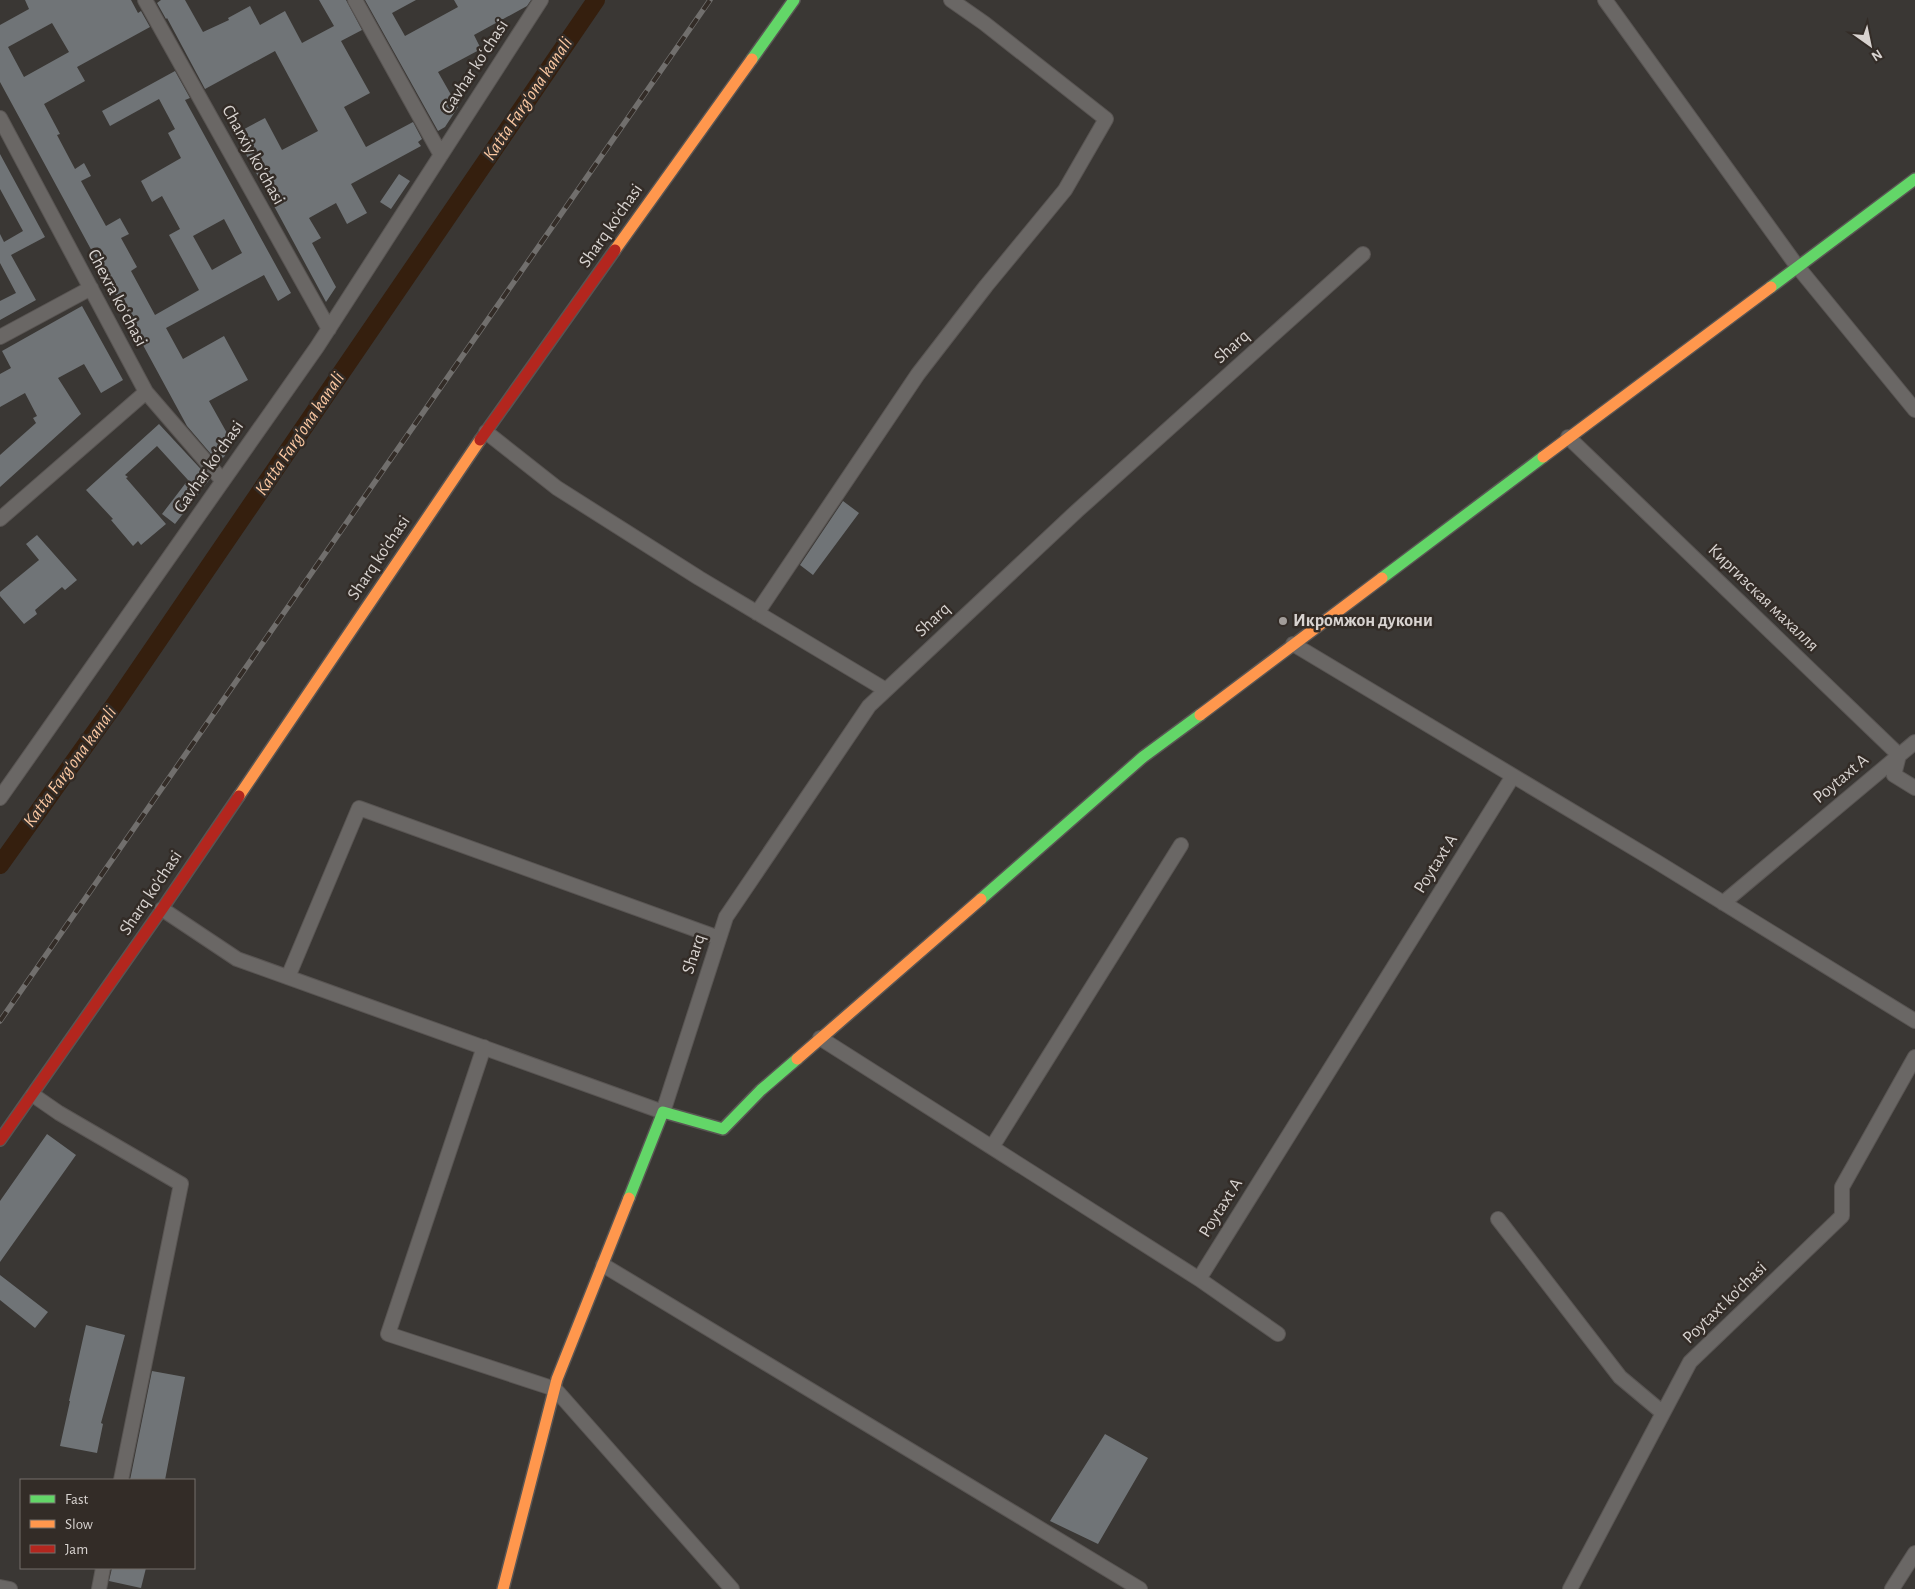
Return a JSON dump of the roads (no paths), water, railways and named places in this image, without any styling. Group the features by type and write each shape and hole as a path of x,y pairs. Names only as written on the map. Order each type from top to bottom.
{"street":[{"name":"Charxiy koʻchasi","path":"145,0 329,329"},
{"name":"Gavhar koʻchasi","path":"355,0 441,154"},
{"name":"Gavhar koʻchasi","path":"0,798 329,329 541,0"},
{"name":"Sharq ko'chasi","path":"0,1140 162,909 486,432 794,0"},
{"path":"757,612 918,374 986,286 1065,190 1106,119 951,0"},
{"path":"1605,0 1798,266 1915,410"},
{"name":"Chexra koʻchasi","path":"0,118 146,392 222,480"},
{"path":"162,909 237,959 663,1112 723,1129 761,1090 1143,757 1915,179"},
{"name":"Sharq","path":"663,1112 726,917 870,706 1078,510 1363,254"},
{"path":"0,337 91,288"},
{"path":"0,519 146,392"},
{"path":"486,432 557,488 886,690"},
{"name":"Киргизская махалля","path":"1568,437 1899,755"},
{"path":"1294,644 1915,1021"},
{"name":"Poytaxt A","path":"1723,903 1915,742"},
{"path":"1899,755 1894,775 1915,788"},
{"name":"Poytaxt A","path":"1199,1279 1513,776"},
{"path":"288,977 359,808 719,938"},
{"path":"992,1147 1181,845"},
{"path":"820,1038 1199,1279 1278,1334"},
{"path":"484,1048 388,1334 555,1389 732,1589"},
{"name":"Poytaxt ko'chasi","path":"1570,1589 1690,1362 1842,1216 1842,1187 1915,1057"},
{"path":"33,1095 59,1113 181,1184 121,1479"},
{"path":"503,1589 555,1389 663,1112"},
{"path":"1498,1219 1620,1377 1663,1413"},
{"path":"603,1265 1140,1589"},
{"path":"1892,1589 1915,1553"},
{"path":"99,1589 103,1569"},
{"path":"0,1587 10,1589"}],"waterway":[{"name":"Katta Farg'ona kanali","path":"0,865 115,704 596,0"}],"railway":[{"path":"0,1021 710,0"}],"place":[{"name":"Икромжон дукони","path":"1283,621"}]}
